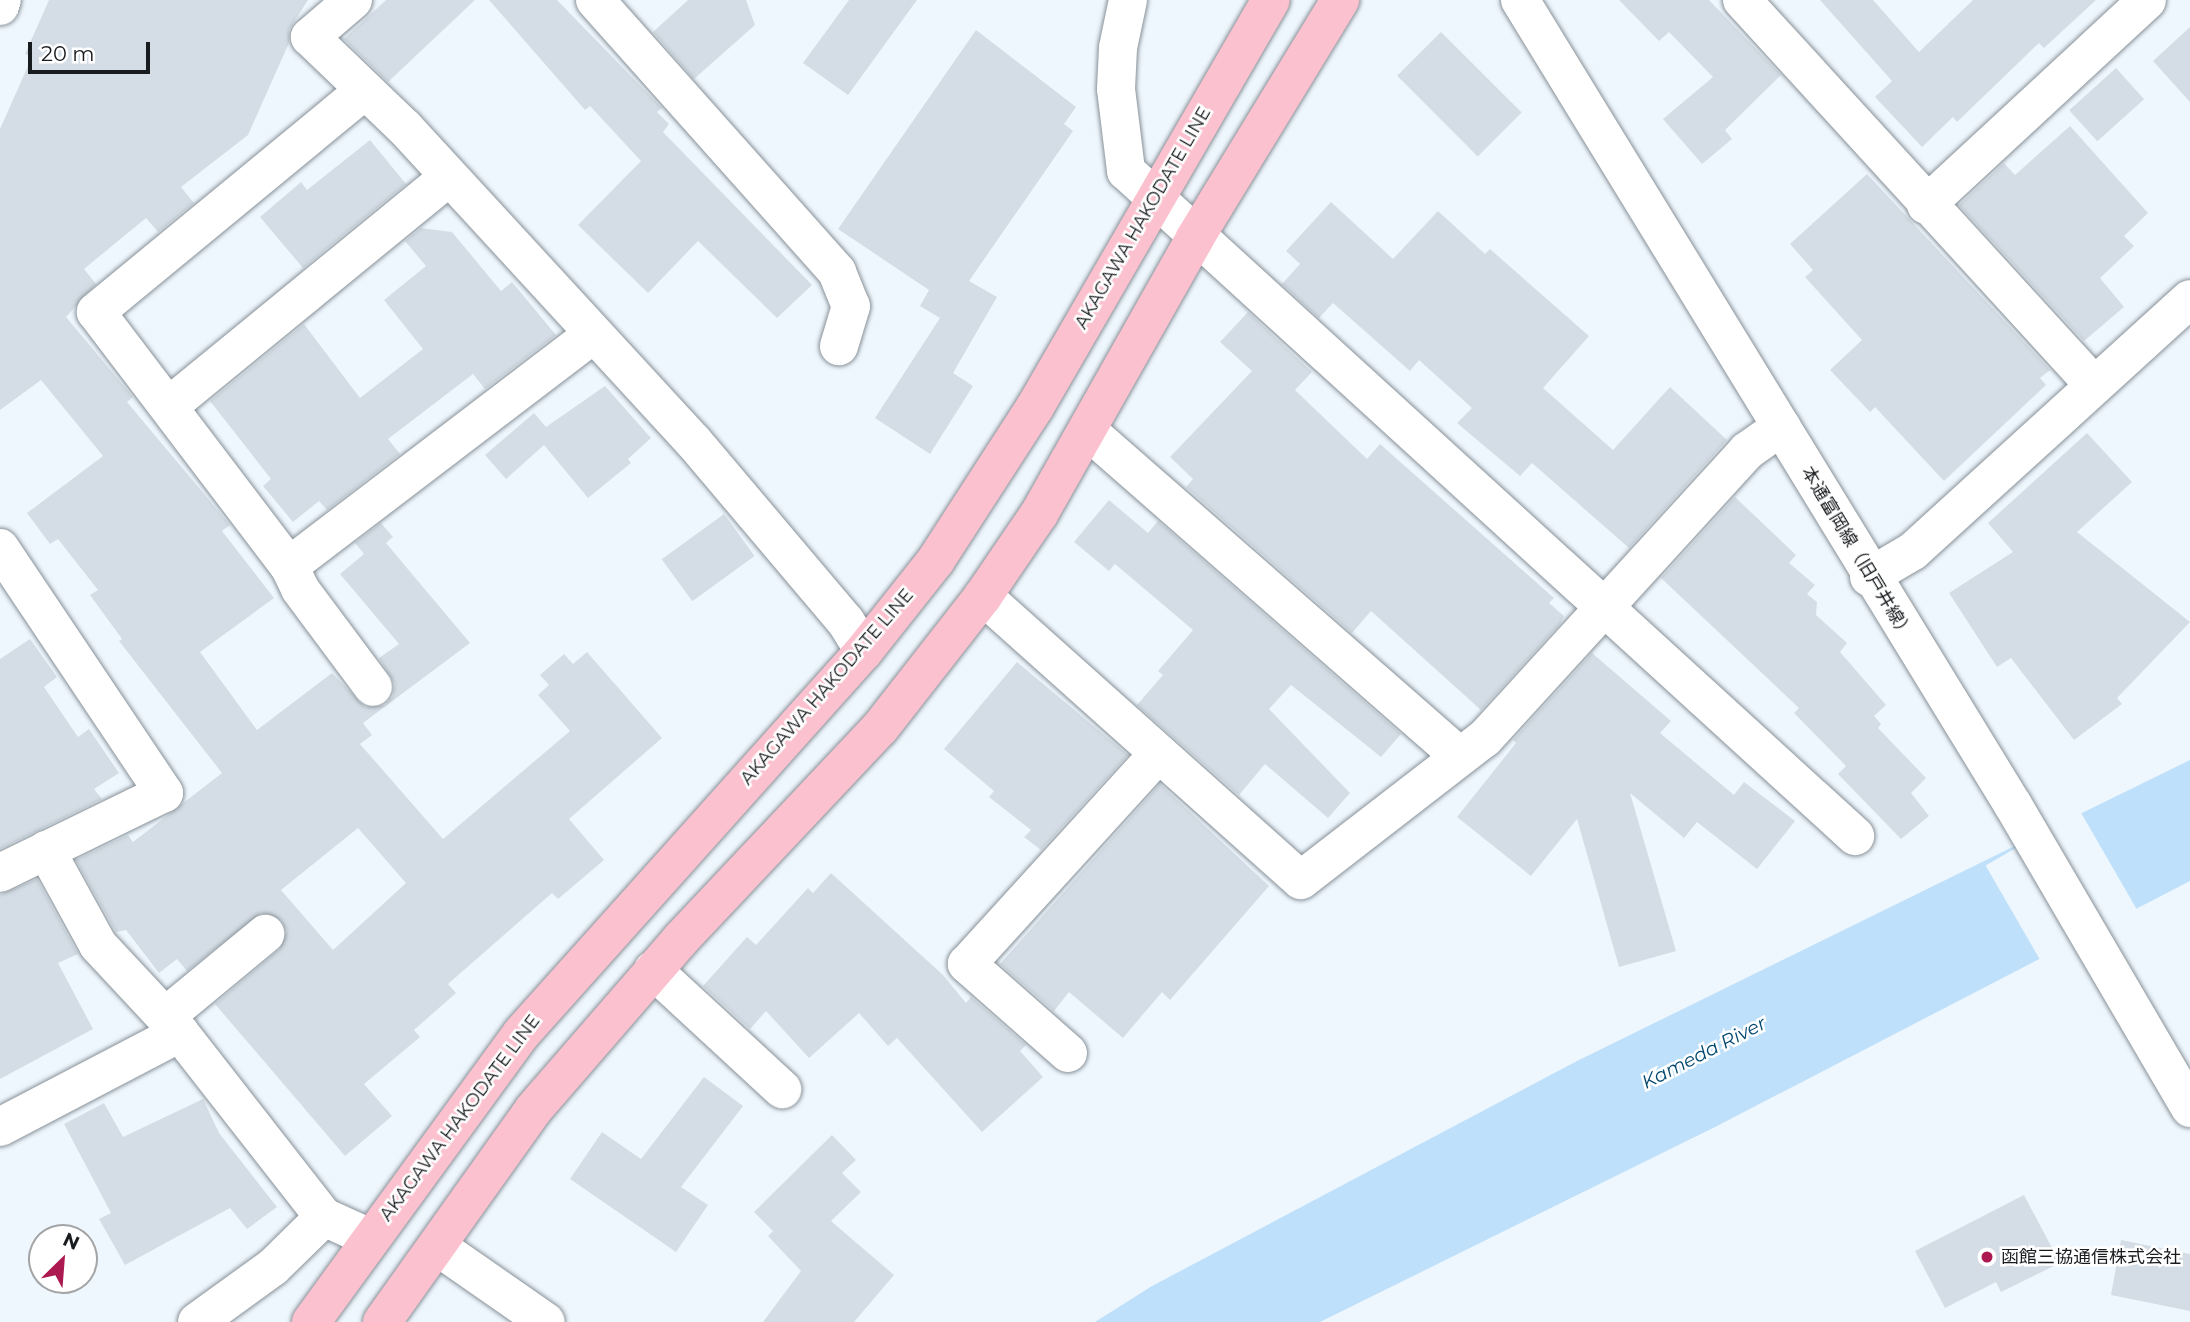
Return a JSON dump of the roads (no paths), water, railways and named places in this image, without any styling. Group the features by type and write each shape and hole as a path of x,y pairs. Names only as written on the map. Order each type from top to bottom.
{"main road":[{"name":"AKAGAWA HAKODATE LINE","path":"311,1322 521,1034 864,651 936,560 1035,407 1152,200 1271,0"},
{"path":"382,1322 438,1247 533,1110 653,970 880,728 983,596 1088,430 1195,239 1340,0"}],"street":[{"path":"0,6 2,0"},
{"path":"353,0 310,37 449,177 592,335 693,441 846,622 864,651"},
{"path":"595,0 837,272 851,306 839,346"},
{"path":"1128,0 1118,48 1117,126 1126,171 1152,200 1855,836"},
{"name":"本通富岡線（旧戸井線）","path":"1520,0 1781,427 1869,578 2012,805 2190,1108"},
{"path":"1926,205 2147,0"},
{"path":"1762,7 1926,205 2094,385"},
{"path":"365,90 96,312 289,566 300,589 373,687"},
{"path":"169,406 449,177"},
{"path":"1869,578 1913,551 2190,299"},
{"path":"289,566 592,335"},
{"path":"983,596 1301,880 1485,738 1604,611 1747,451 1781,427"},
{"path":"1088,430 1459,756"},
{"path":"0,548 164,793 0,873"},
{"path":"1068,1054 967,964 1158,754"},
{"path":"46,850 98,945 173,1024 324,1217 370,1238"},
{"path":"0,1127 173,1024 265,934"},
{"path":"653,970 782,1089"},
{"path":"197,1322 273,1267 324,1217"},
{"path":"438,1247 546,1322"}],"water":[{"name":"Kameda River","path":"2190,760 2190,881 1717,1126 1320,1322 1095,1322 1152,1286 1577,1061"}],"place":[{"name":"函館三協通信株式会社","path":"1987,1257"}]}
